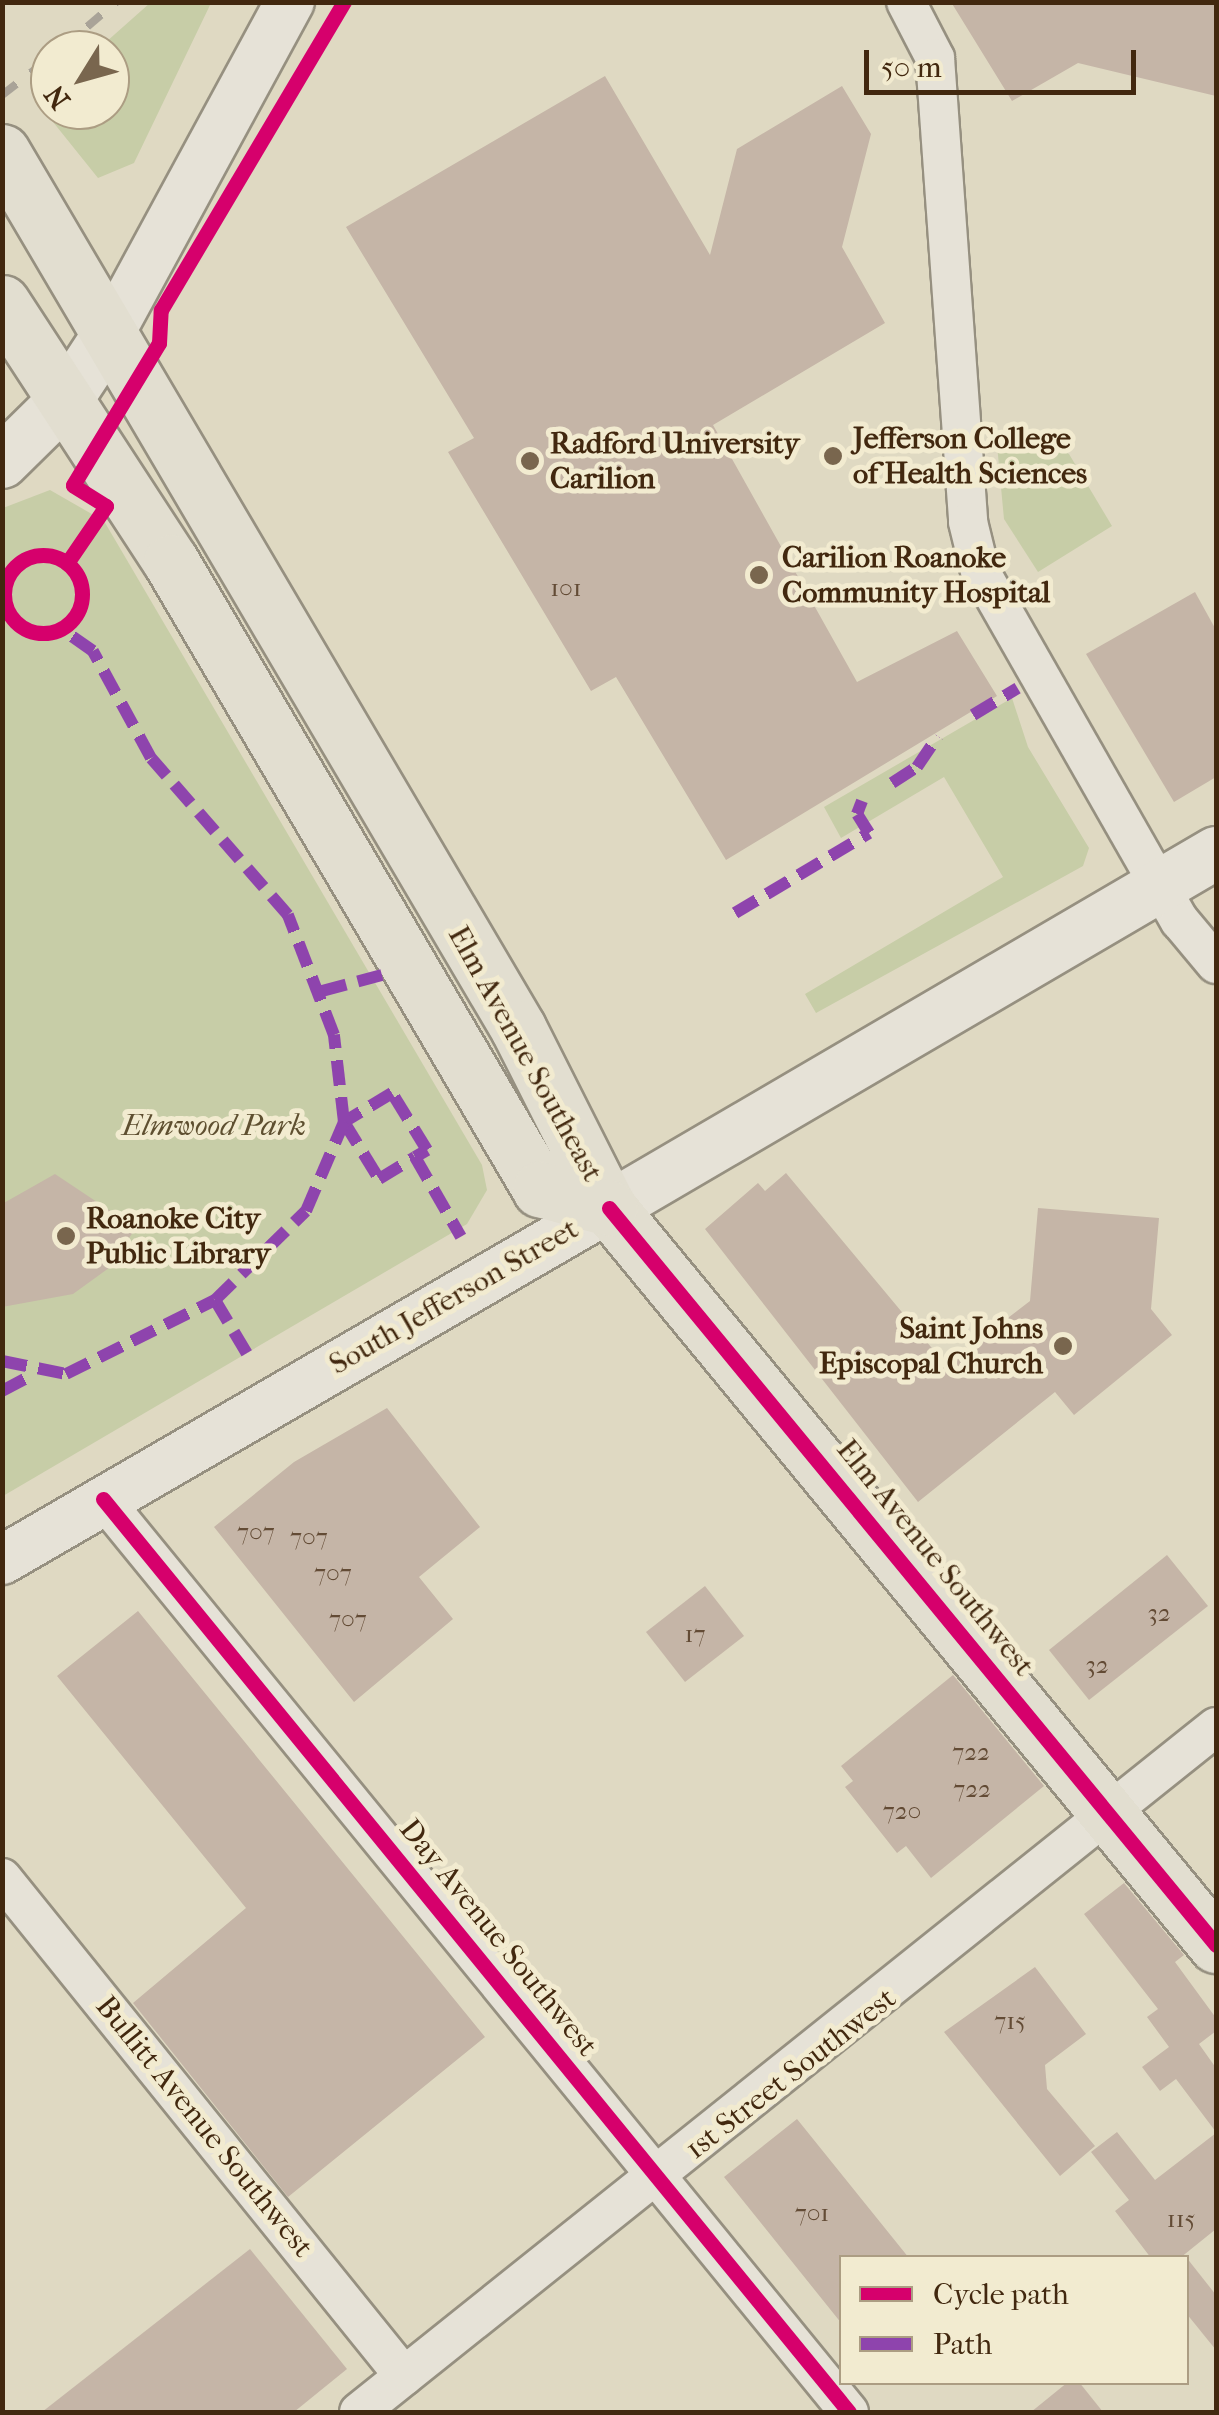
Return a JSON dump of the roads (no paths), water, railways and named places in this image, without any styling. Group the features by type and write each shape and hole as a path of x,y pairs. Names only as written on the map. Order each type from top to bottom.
{"main road":[{"name":"Elm Avenue Southeast","path":"2,152 48,220 110,333 518,1028 609,1208"},
{"name":"Elm Avenue Southeast","path":"2,303 60,386 540,1189 609,1208"},
{"path":"2,462 60,386 110,333"},
{"path":"2,414 60,386"},
{"name":"South Jefferson Street","path":"609,1208 1216,854"},
{"name":"Elm Avenue Southwest","path":"609,1208 1216,1945"}],"street":[{"path":"110,333 290,2"},
{"path":"906,2 935,58 968,522 980,571 1160,886 1216,964"},
{"name":"South Jefferson Street","path":"2,1560 609,1208"},
{"name":"Day Avenue Southwest","path":"103,1499 849,2412"},
{"name":"1st Street Southwest","path":"359,2412 1216,1727"},
{"name":"Bullitt Avenue Southwest","path":"2,1878 404,2376"}],"railway":[{"path":"83,30 116,2"},
{"path":"2,95 30,73"}],"place":[{"name":"Jefferson College of Health Sciences","path":"833,456"},
{"name":"Radford University Carilion","path":"530,461"},
{"name":"Carilion Roanoke Community Hospital","path":"759,575"},
{"name":"Roanoke City Public Library","path":"66,1236"},
{"name":"Saint Johns Episcopal Church","path":"1063,1346"}],"park label":[{"name":"Elmwood Park","path":"214,1126"}]}
